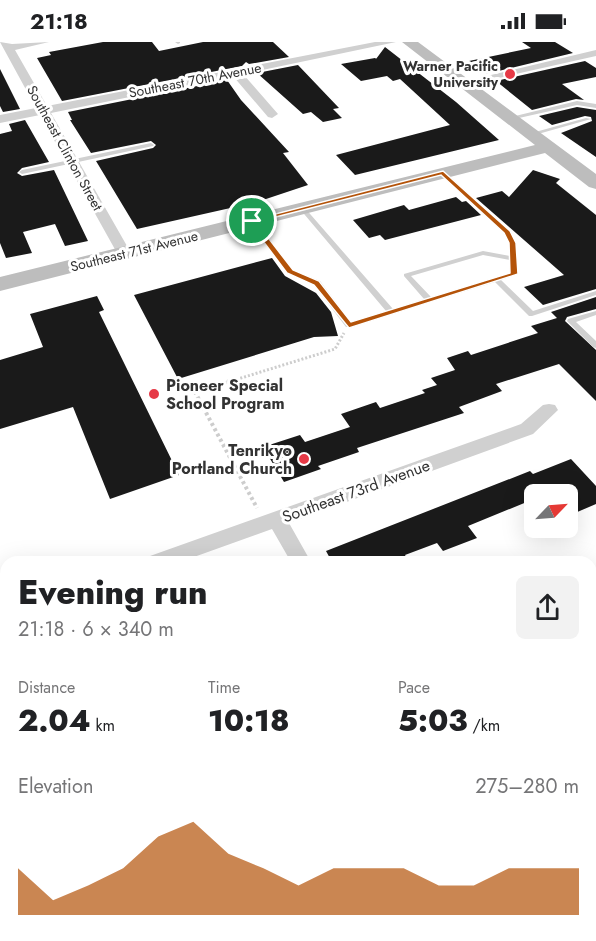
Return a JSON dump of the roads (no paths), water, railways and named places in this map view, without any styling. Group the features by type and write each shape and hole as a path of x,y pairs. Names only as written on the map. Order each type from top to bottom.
{"street":[{"path":"7,45 44,42"},
{"name":"Southeast 70th Avenue","path":"0,119 391,42"},
{"path":"409,42 596,183"},
{"name":"Southeast Clinton Street","path":"7,45 124,253"},
{"path":"463,83 596,53"},
{"path":"235,72 272,114"},
{"name":"Southeast 71st Avenue","path":"0,284 548,147"},
{"name":"Southeast 73rd Avenue","path":"174,556 527,429 549,410"},
{"path":"271,521 297,556"}],"lane":[{"path":"510,118 577,103 596,106"},
{"path":"531,134 588,119"},
{"path":"22,172 151,145"},
{"path":"252,221 290,271 317,283 349,325 514,274 513,243 507,232 443,173"},
{"path":"302,208 391,312"},
{"path":"429,300 406,275 483,253 513,259"},
{"path":"496,279 532,314 596,293"},
{"path":"596,313 571,321 596,345"}],"place":[{"name":"Warner Pacific University","path":"510,74"},
{"name":"Pioneer Special School Program","path":"154,394"},
{"name":"Tenrikyo Portland Church","path":"304,459"}]}
